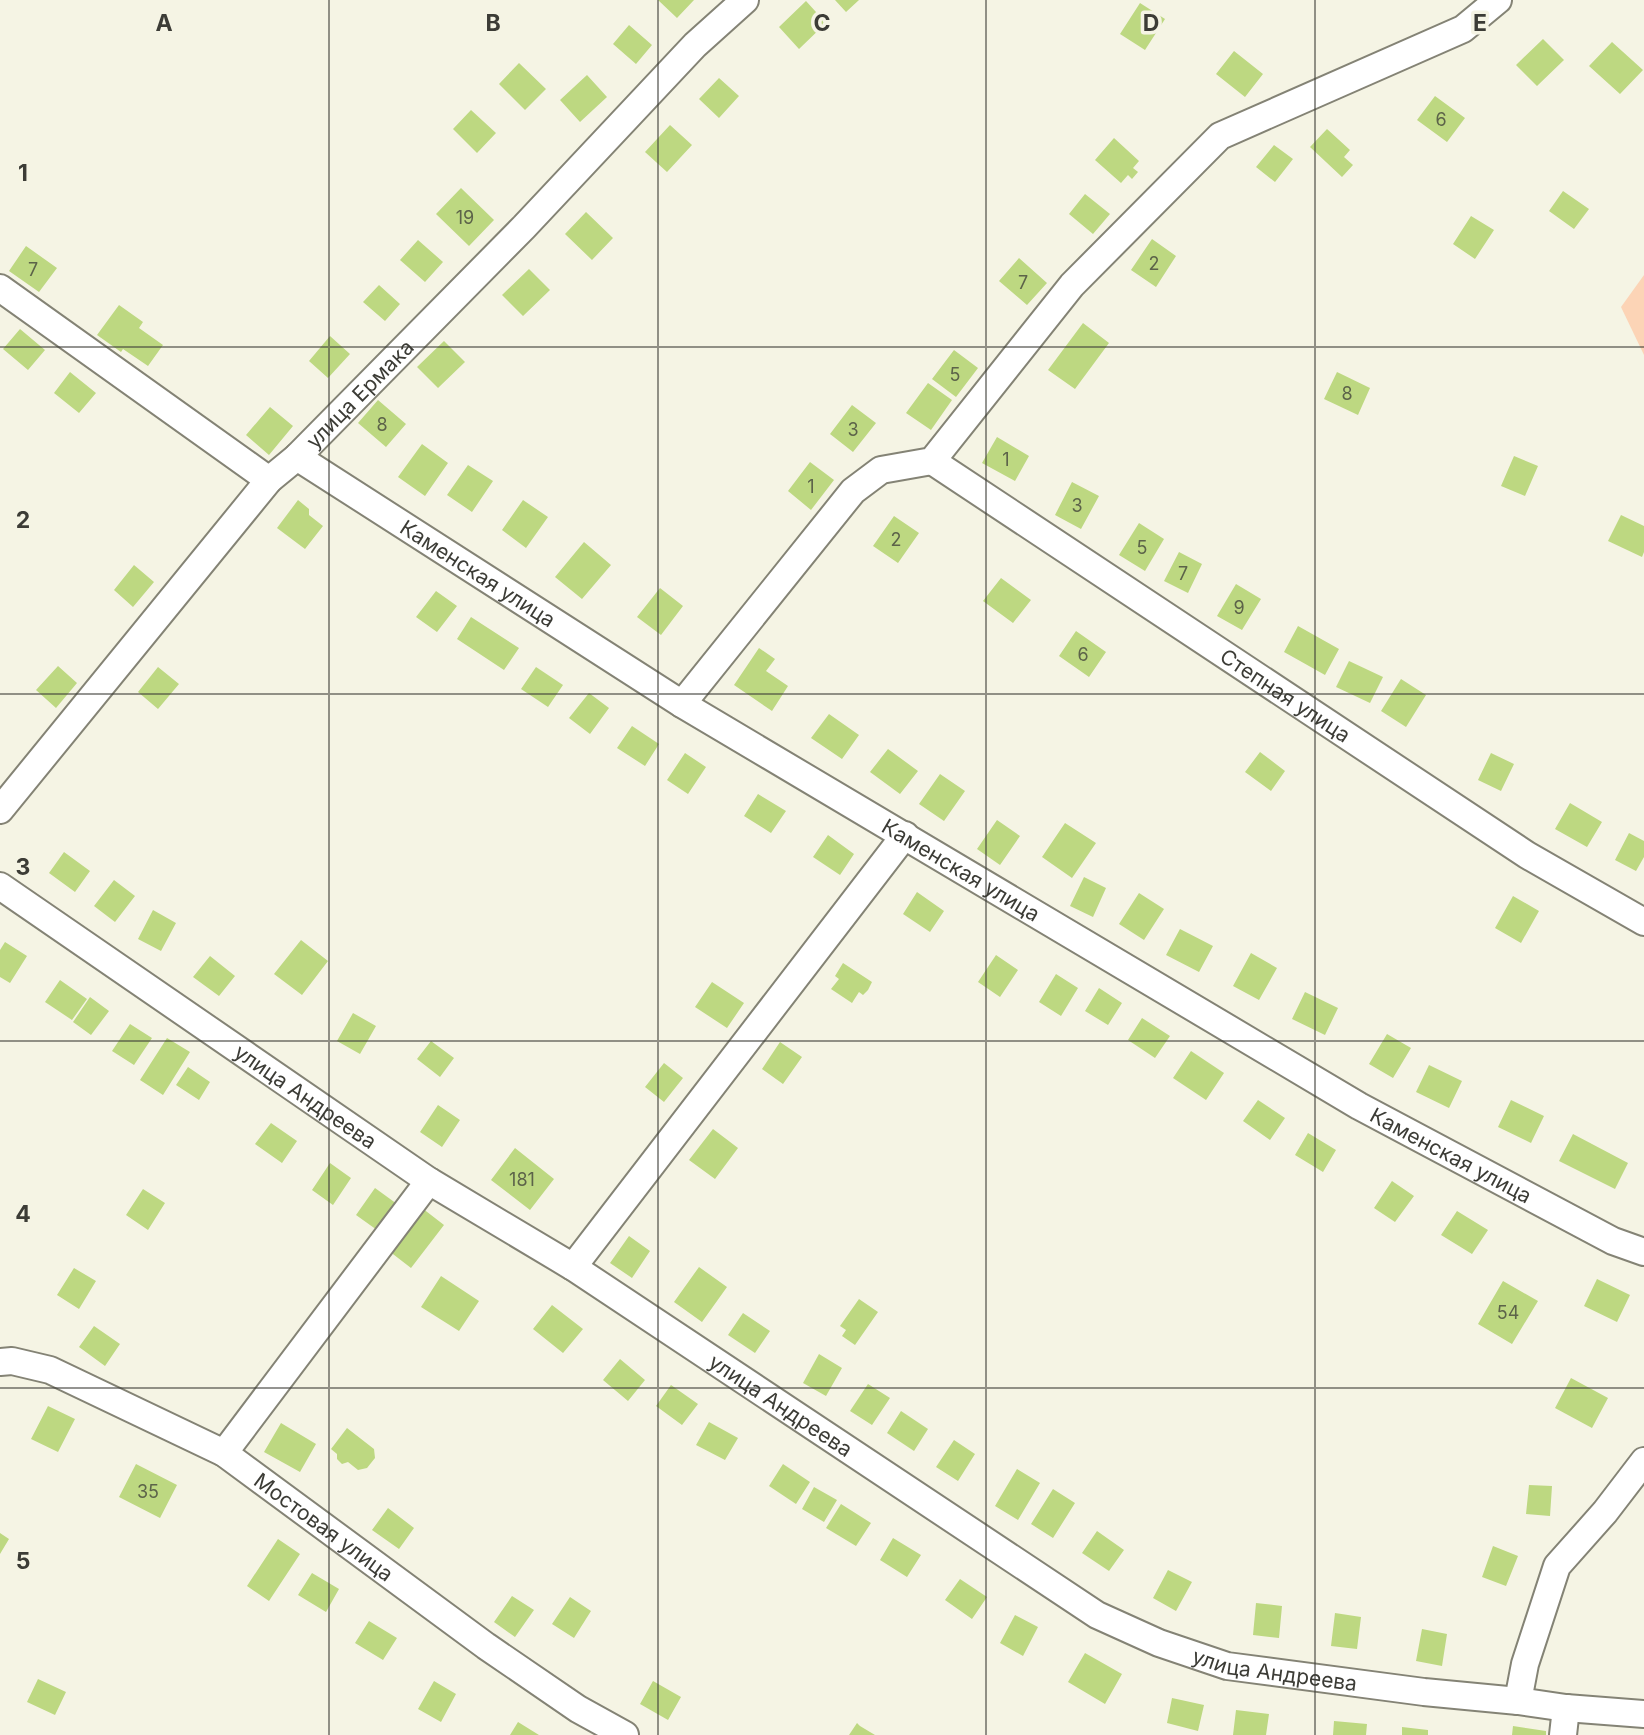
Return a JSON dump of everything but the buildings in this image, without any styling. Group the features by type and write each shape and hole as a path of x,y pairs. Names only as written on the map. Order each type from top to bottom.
{"street":[{"name":"улица Ермака","path":"0,810 269,480 297,457 524,227 695,45 745,0"},
{"path":"681,704 853,491 881,470 932,461 1072,285 1220,135 1463,29 1498,0"},
{"path":"0,288 269,480"},
{"name":"Каменская улица","path":"297,457 681,704 1359,1106 1613,1241 1644,1252"},
{"name":"Степная улица","path":"932,461 1527,855 1644,922"},
{"path":"573,1266 905,835"},
{"name":"улица Андреева","path":"0,887 429,1181 573,1266 1097,1615 1159,1643 1227,1667 1423,1692 1644,1714"},
{"path":"224,1453 429,1181"},
{"name":"Мостовая улица","path":"0,1362 12,1360 50,1370 224,1453 486,1646 578,1709 625,1735"},
{"path":"1518,1701 1525,1664 1557,1566 1644,1461"},
{"path":"1563,1735 1566,1708"}],"shaded area":[{"path":"1644,275 1644,355 1621,307"}]}
